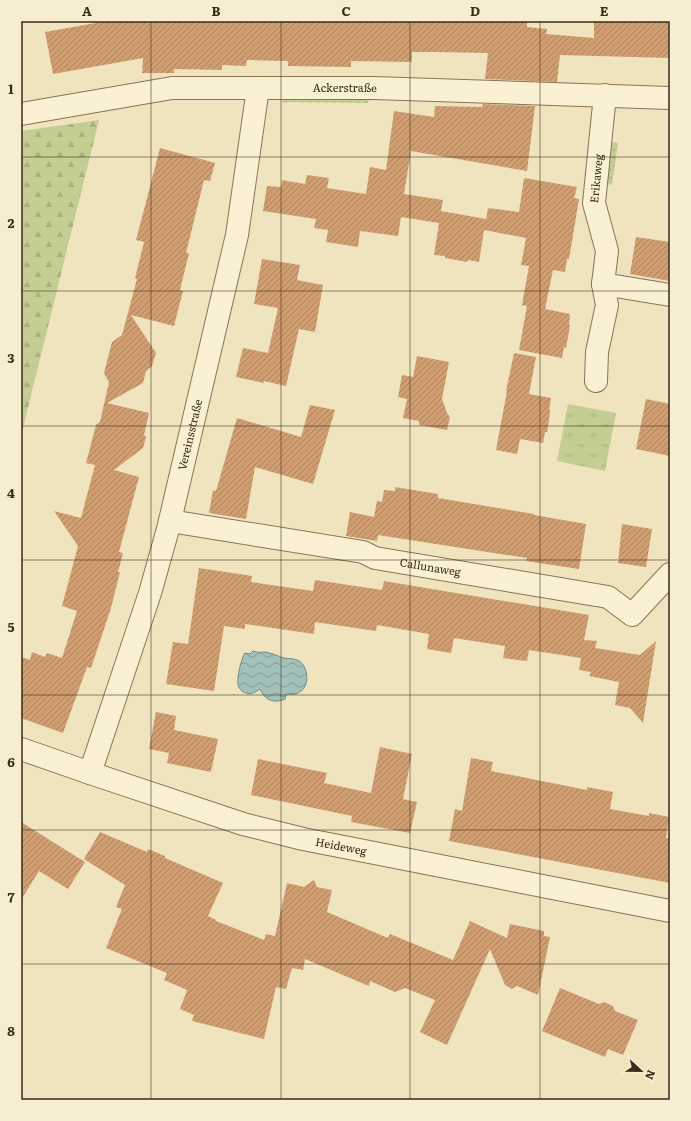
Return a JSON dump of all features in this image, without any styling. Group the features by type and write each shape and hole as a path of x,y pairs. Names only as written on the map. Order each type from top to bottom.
{"street":[{"name":"Ackerstraße","path":"21,114 172,88 374,88 670,98"},
{"name":"Vereinsstraße","path":"90,773 150,593 170,521 237,235 258,88"},
{"name":"Erikaweg","path":"596,381 597,352 607,305 603,284 607,251 594,202 605,95"},
{"path":"603,284 670,295"},
{"name":"Callunaweg","path":"170,521 363,552 375,558 608,597 632,615 670,574"},
{"name":"Heideweg","path":"21,749 243,824 303,839 670,911"}],"green space":[{"path":"292,97 369,100 368,103 282,103 283,98"},
{"path":"99,120 21,436 21,131"},
{"path":"609,142 618,143 612,185 608,184 603,168"},
{"path":"568,404 616,413 605,471 557,461"}],"water":[{"path":"253,651 267,652 302,663 307,676 304,688 298,693 286,694 285,699 277,701 270,700 264,696 260,689 250,694 242,691 238,685 241,664 245,653 250,654"}],"building":[{"path":"107,21 527,21 527,27 547,29 546,34 594,38 594,21 670,21 670,58 560,55 557,82 485,79 488,53 434,52 412,52 412,62 351,61 351,67 288,66 288,61 247,60 246,66 222,65 222,70 174,69 174,73 142,73 143,58 53,74 45,32"},
{"path":"483,104 535,106 527,171 411,151 404,194 443,200 441,211 486,220 488,208 519,212 524,178 577,187 574,198 579,199 569,259 567,259 565,272 553,270 545,309 570,314 570,325 566,348 564,347 562,358 519,350 527,306 522,305 529,266 521,265 526,238 484,230 479,262 468,260 467,262 445,258 445,256 434,255 439,223 401,217 398,236 360,231 358,247 326,242 328,230 314,228 316,219 263,211 267,186 281,187 282,180 305,184 307,175 329,178 327,188 366,194 370,167 386,170 394,111 434,117 435,106 482,107"},
{"path":"160,148 215,163 210,181 204,180 186,253 189,253 180,290 183,291 174,326 131,315 156,353 152,366 146,371 143,383 107,403 149,413 144,435 146,437 143,448 114,470 139,477 119,552 123,553 111,608 91,668 87,667 63,733 21,718 21,657 30,660 32,652 45,657 47,653 62,658 77,611 62,606 78,546 54,511 81,518 95,465 86,463 96,425 100,422 109,382 104,373 112,342 122,335 137,279 135,278 144,242 136,240"},
{"path":"636,237 670,242 670,281 630,274"},
{"path":"262,259 300,265 297,280 323,285 315,332 299,329 286,386 236,377 243,348 268,353 278,308 254,304"},
{"path":"514,353 536,357 529,394 551,398 549,421 543,443 520,439 517,454 496,450"},
{"path":"417,356 449,362 442,399 450,417 447,430 419,425 419,421 403,418 407,399 398,397 402,375 413,377"},
{"path":"646,399 670,404 670,456 636,449"},
{"path":"310,405 335,410 313,484 255,467 246,519 209,513 213,490 216,491 237,418 301,437"},
{"path":"395,487 438,494 438,498 586,524 579,569 526,561 527,558 378,535 377,541 346,536 350,512 374,517 377,501 382,502 384,490 395,491"},
{"path":"622,524 652,529 646,567 618,563"},
{"path":"199,568 252,576 251,582 313,591 315,580 382,590 384,581 589,615 584,640 597,641 595,648 640,655 656,641 643,723 630,708 615,705 619,682 589,676 591,672 579,670 581,658 529,650 527,661 503,658 505,646 454,638 451,653 427,649 429,634 377,625 376,631 315,622 314,634 245,624 245,629 224,626 214,691 166,684 173,642 188,644"},
{"path":"156,712 176,716 174,730 218,739 211,772 167,763 169,753 149,749"},
{"path":"380,747 412,754 403,799 417,802 410,833 351,822 352,816 251,795 258,759 327,773 324,783 371,793"},
{"path":"471,758 493,762 491,771 587,790 587,787 613,792 610,809 649,816 649,813 669,817 666,838 670,839 670,883 449,841 455,809 462,811"},
{"path":"21,822 85,862 68,889 39,871 21,900"},
{"path":"100,832 147,852 148,849 165,856 165,858 223,883 208,916 216,921 264,940 266,934 275,936 287,883 304,887 314,880 317,887 332,890 327,912 388,938 390,934 453,960 470,921 507,938 510,924 544,931 544,936 550,937 538,995 517,986 512,989 505,985 490,949 447,1045 420,1032 435,1000 405,988 395,992 370,981 369,986 305,959 303,970 292,968 286,989 276,987 264,1039 192,1021 194,1015 180,1009 187,990 164,980 167,973 106,948 122,909 116,907 125,885 84,859"},
{"path":"560,988 599,1004 604,1002 613,1006 615,1011 638,1020 623,1055 608,1049 605,1057 542,1031"}]}
